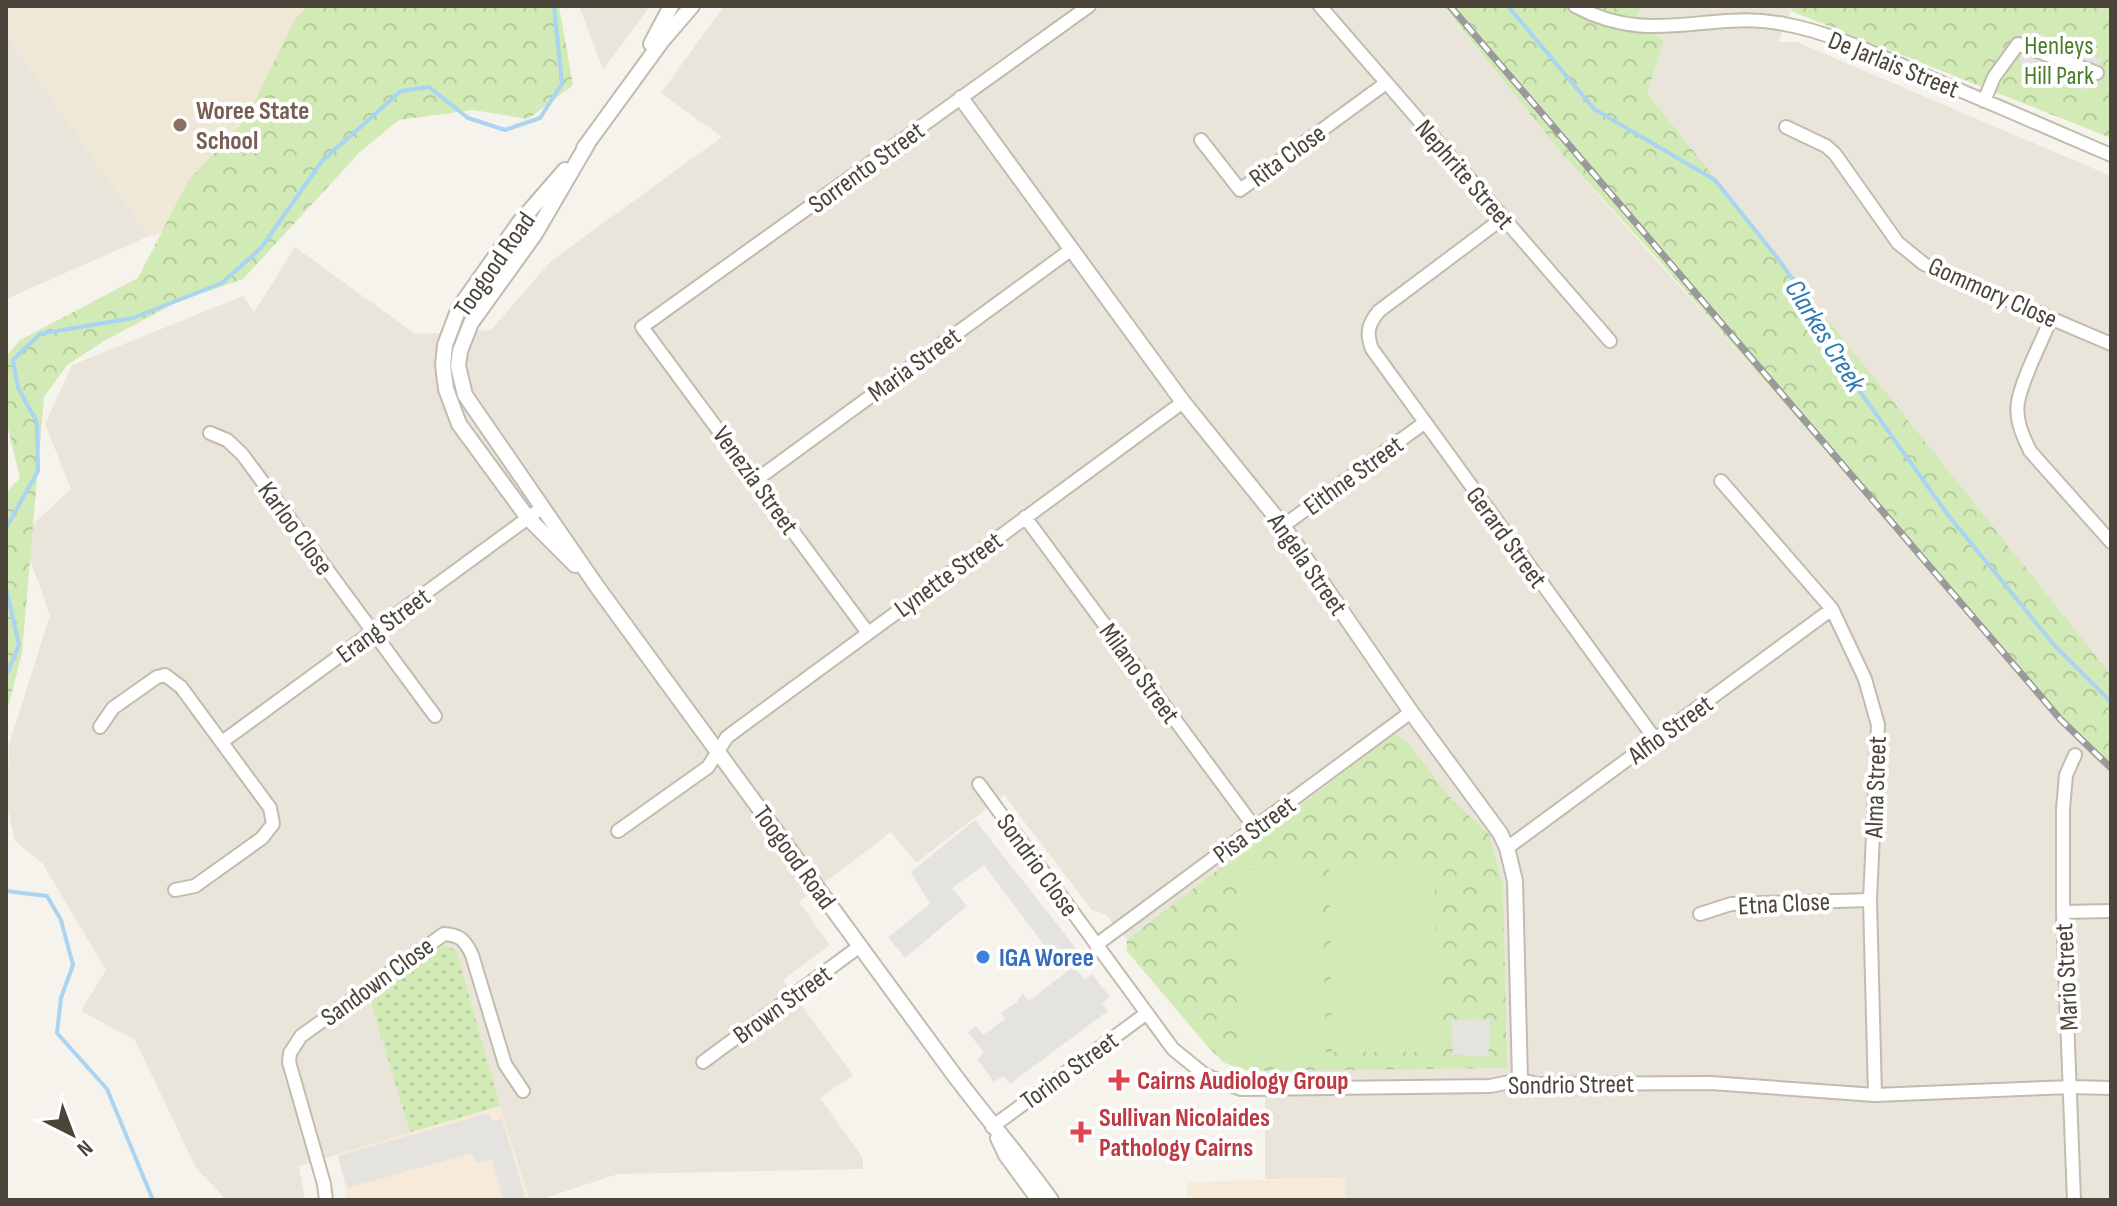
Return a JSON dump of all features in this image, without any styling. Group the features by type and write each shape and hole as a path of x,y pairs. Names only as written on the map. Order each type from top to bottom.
{"street":[{"path":"629,87 671,6"},
{"name":"Toogood Road","path":"662,41 682,6"},
{"name":"Toogood Road","path":"598,588 528,518 455,416 446,389 443,365 445,345 459,308 511,235 588,143 662,41 692,6"},
{"name":"Sorrento Street","path":"642,327 1089,6"},
{"name":"Nephrite Street","path":"1320,6 1610,341"},
{"name":"De Jarlais Street","path":"1575,6 1621,24 1642,27 1663,28 1740,20 1783,23 1838,39 2111,155"},
{"path":"1984,101 1994,77 2018,44 2097,73"},
{"name":"Rita Close","path":"1201,140 1240,190 1386,83"},
{"name":"Angela Street","path":"961,98 1183,402 1283,526 1411,712 1500,833 1515,881 1520,1080"},
{"name":"Gommory Close","path":"1786,127 1826,146 1835,154 1898,243 1924,264 2111,344"},
{"name":"Toogood Road","path":"588,143 535,234 471,323 460,351 458,366 465,395 598,588 992,1127 1006,1155 1039,1200"},
{"name":"Gerard Street","path":"1503,218 1379,311 1368,330 1372,349 1655,739"},
{"name":"Maria Street","path":"756,480 1072,249"},
{"path":"2051,318 2018,401 2022,435 2030,451 2111,542"},
{"name":"Venezia Street","path":"642,327 868,633"},
{"name":"Lynette Street","path":"618,831 708,767 727,737 1183,402"},
{"name":"Eithne Street","path":"1283,526 1424,423"},
{"name":"Karloo Close","path":"210,433 227,440 242,454 435,716"},
{"name":"Alma Street","path":"1721,481 1832,609 1865,679 1878,725 1870,900 1875,1095"},
{"name":"Erang Street","path":"222,742 543,507"},
{"name":"Milano Street","path":"1025,517 1255,828"},
{"name":"Alfio Street","path":"1507,848 1832,609"},
{"path":"100,727 113,708 157,677 165,675 181,687 270,808 273,824 262,838 195,886 175,890"},
{"name":"Pisa Street","path":"1096,945 1411,712"},
{"name":"Mario Street","path":"2074,1200 2063,912 2063,809 2066,775 2075,755"},
{"name":"Sondrio Close","path":"979,784 1096,945"},
{"name":"Etna Close","path":"1700,914 1731,904 1870,900"},
{"path":"2063,912 2111,911"},
{"name":"Sandown Close","path":"326,1200 292,1075 290,1053 301,1036 444,934 457,935 465,941 505,1064 523,1091"},
{"name":"Sondrio Street","path":"1096,945 1173,1049 1194,1068 1217,1081 1241,1089 1490,1086 1520,1080 1538,1084 1711,1083 1875,1095 2111,1088"},
{"name":"Brown Street","path":"703,1062 860,946"},
{"name":"Torino Street","path":"992,1127 1147,1013"},
{"name":"Toogood Road","path":"992,1127 1014,1148 1051,1200"}],"shaded area":[{"name":"Woree State School","path":"6,6 375,6 223,216 149,236 6,34"},
{"path":"579,6 650,6 603,70"},
{"path":"724,6 1442,6 1562,154 2092,757 2111,773 2111,1200 1345,1200 1345,1178 1265,1179 1265,1071 1249,1071 1224,1063 1209,1048 1127,951 1126,939 1105,914 1092,910 1004,795 916,863 891,832 799,902 830,945 783,980 853,1075 820,1098 863,1158 863,1169 618,1174 539,1200 529,1200 500,1106 299,1166 305,1200 223,1200 223,1196 196,1168 135,1040 81,1011 106,970 43,864 15,841 7,805 9,745 50,615 21,535 71,489 45,424 72,365 243,296 254,312 295,247 415,334 491,330 551,261 722,137 661,93"},
{"path":"1642,6 1793,6 1778,42 1797,42 2111,176 2111,676 1909,429 1647,93 1664,41 1636,15"},
{"path":"2032,31 2102,59 2094,84 2089,82 2085,91 2019,63"},
{"path":"6,34 149,236 6,299"},
{"path":"975,820 1082,956 1063,970 984,865 952,888 967,906 905,958 888,937 930,904 911,872"},
{"path":"1074,966 1085,980 1092,974 1110,997 1102,1003 1108,1011 1010,1084 1003,1076 994,1082 977,1059 984,1053 968,1032 976,1026 983,1035 1005,1019 1001,1013 1023,994 1029,1001"},
{"path":"1491,1019 1488,1057 1453,1055 1451,1020"},
{"path":"500,1106 528,1200 346,1200 337,1154"},
{"path":"489,1113 492,1121 502,1119 526,1200 503,1200 492,1159 476,1163 472,1153 347,1188 338,1156"},
{"path":"1345,1178 1345,1200 1187,1200 1187,1182"}],"green space":[{"path":"308,6 559,6 573,85 528,119 473,110 399,120 360,152 243,279 177,302 104,341 67,365 44,397 22,653 6,715 6,492 20,478 6,420 6,357 20,340 138,278 188,181 246,119 295,19"},
{"path":"1443,6 1642,6 1636,15 1664,41 1647,93 2111,675 2111,773 2092,757 1655,256 1562,154"},
{"name":"Henleys Hill Park","path":"1793,6 2111,6 2111,138 1791,11"},
{"path":"1393,734 1406,740 1451,799 1489,834 1503,886 1507,1068 1249,1071 1225,1063 1127,951 1127,940"},
{"path":"1434,864 1439,1052 1332,1052 1329,866"},
{"path":"1322,867 1326,1060 1240,1062 1236,870"},
{"path":"443,945 456,950 500,1106 410,1132 371,1002"}],"waterway":[{"path":"6,528 38,471 37,422 18,388 13,360 40,334 133,318 222,283 261,248 322,161 401,91 429,87 468,118 505,130 540,118 562,84 554,6"},
{"name":"Clarkes Creek","path":"1508,6 1594,109 1715,180 1779,260 1821,321 1846,372 1948,515 2055,646 2111,702"},
{"path":"6,588 19,645 6,676"},
{"path":"6,891 47,896 61,920 73,965 61,998 57,1033 107,1089 153,1200"}],"railway":[{"path":"1450,6 2061,720 2111,768"}],"place":[{"name":"Woree State School","path":"180,125"},
{"name":"IGA Woree","path":"983,957"},
{"name":"Cairns Audiology Group","path":"1119,1080"},
{"name":"Sullivan Nicolaides Pathology Cairns","path":"1081,1132"}]}
